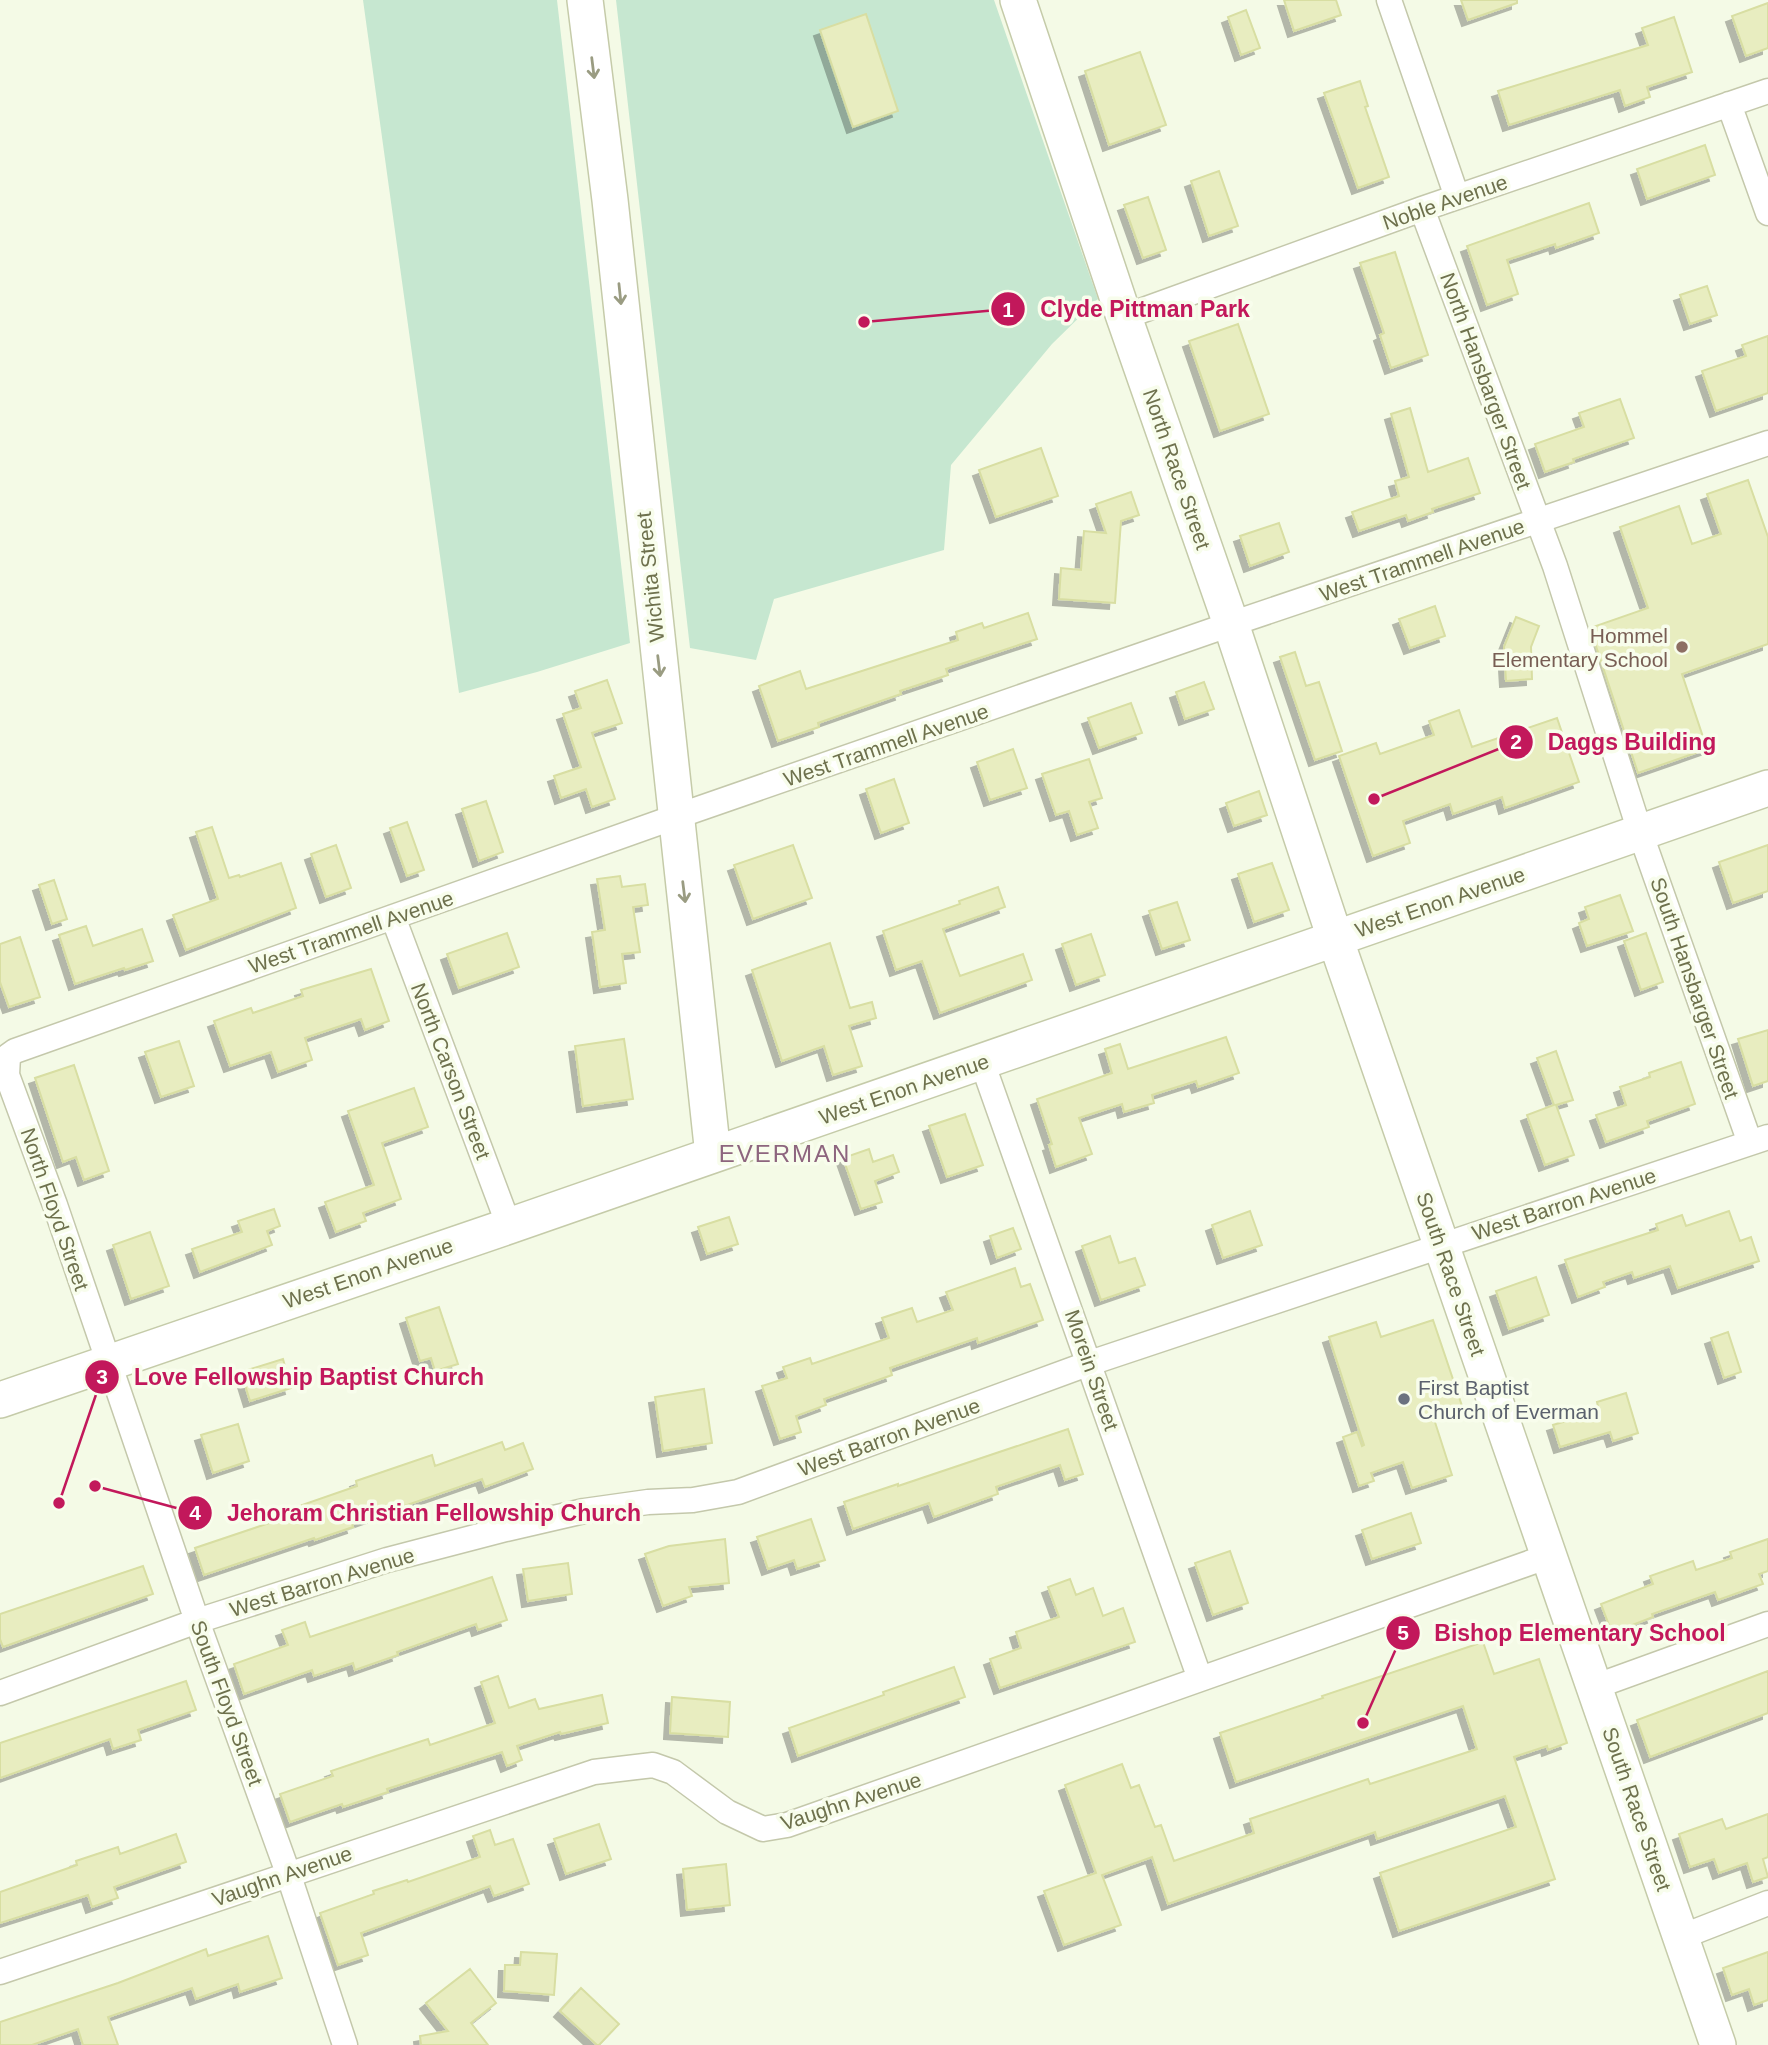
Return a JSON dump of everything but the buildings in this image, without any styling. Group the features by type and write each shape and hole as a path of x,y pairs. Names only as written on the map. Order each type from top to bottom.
{"street":[{"name":"Wichita Street","path":"585,0 611,214 713,1155"},
{"name":"North Race Street","path":"1018,0 1335,938"},
{"path":"1389,0 1457,197"},
{"name":"Noble Avenue","path":"1124,317 1422,209 1768,90"},
{"path":"1729,104 1768,213"},
{"name":"North Hansbarger Street","path":"1422,209 1555,566 1640,832"},
{"name":"West Trammell Avenue","path":"8,1056 15,1051 675,817 1231,624 1768,443"},
{"name":"West Enon Avenue","path":"0,1400 1768,788"},
{"name":"South Hansbarger Street","path":"1640,832 1759,1140"},
{"name":"North Carson Street","path":"393,917 509,1226"},
{"name":"South Race Street","path":"1335,938 1718,2045"},
{"name":"North Floyd Street","path":"8,1056 7,1075 55,1205 108,1362"},
{"name":"Morein Street","path":"982,1062 1200,1679"},
{"name":"West Barron Avenue","path":"0,1693 197,1621 387,1560 506,1528 584,1511 648,1502 693,1500 738,1492 1090,1363 1759,1140"},
{"name":"South Floyd Street","path":"108,1362 197,1621 288,1873 345,2045"},
{"name":"Vaughn Avenue","path":"0,1972 594,1772 653,1765 673,1772 727,1812 763,1829 786,1825 1549,1556"},
{"path":"1594,1686 1768,1624"},
{"path":"1681,1937 1768,1903"}],"green space":[{"path":"363,0 557,0 630,643 459,693"},
{"path":"616,0 994,0 1098,299 1052,344 951,465 944,550 774,599 756,660 690,648"}],"place":[{"name":"Clyde Pittman Park","path":"864,322"},
{"name":"Hommel Elementary School","path":"1682,647"},
{"name":"Daggs Building","path":"1374,799"},
{"name":"First Baptist Church of Everman","path":"1404,1399"},
{"name":"Jehoram Christian Fellowship Church","path":"95,1486"},
{"name":"Love Fellowship Baptist Church","path":"59,1503"},
{"name":"Bishop Elementary School","path":"1363,1723"}],"district":[{"name":"EVERMAN","path":"785,1153"}]}
